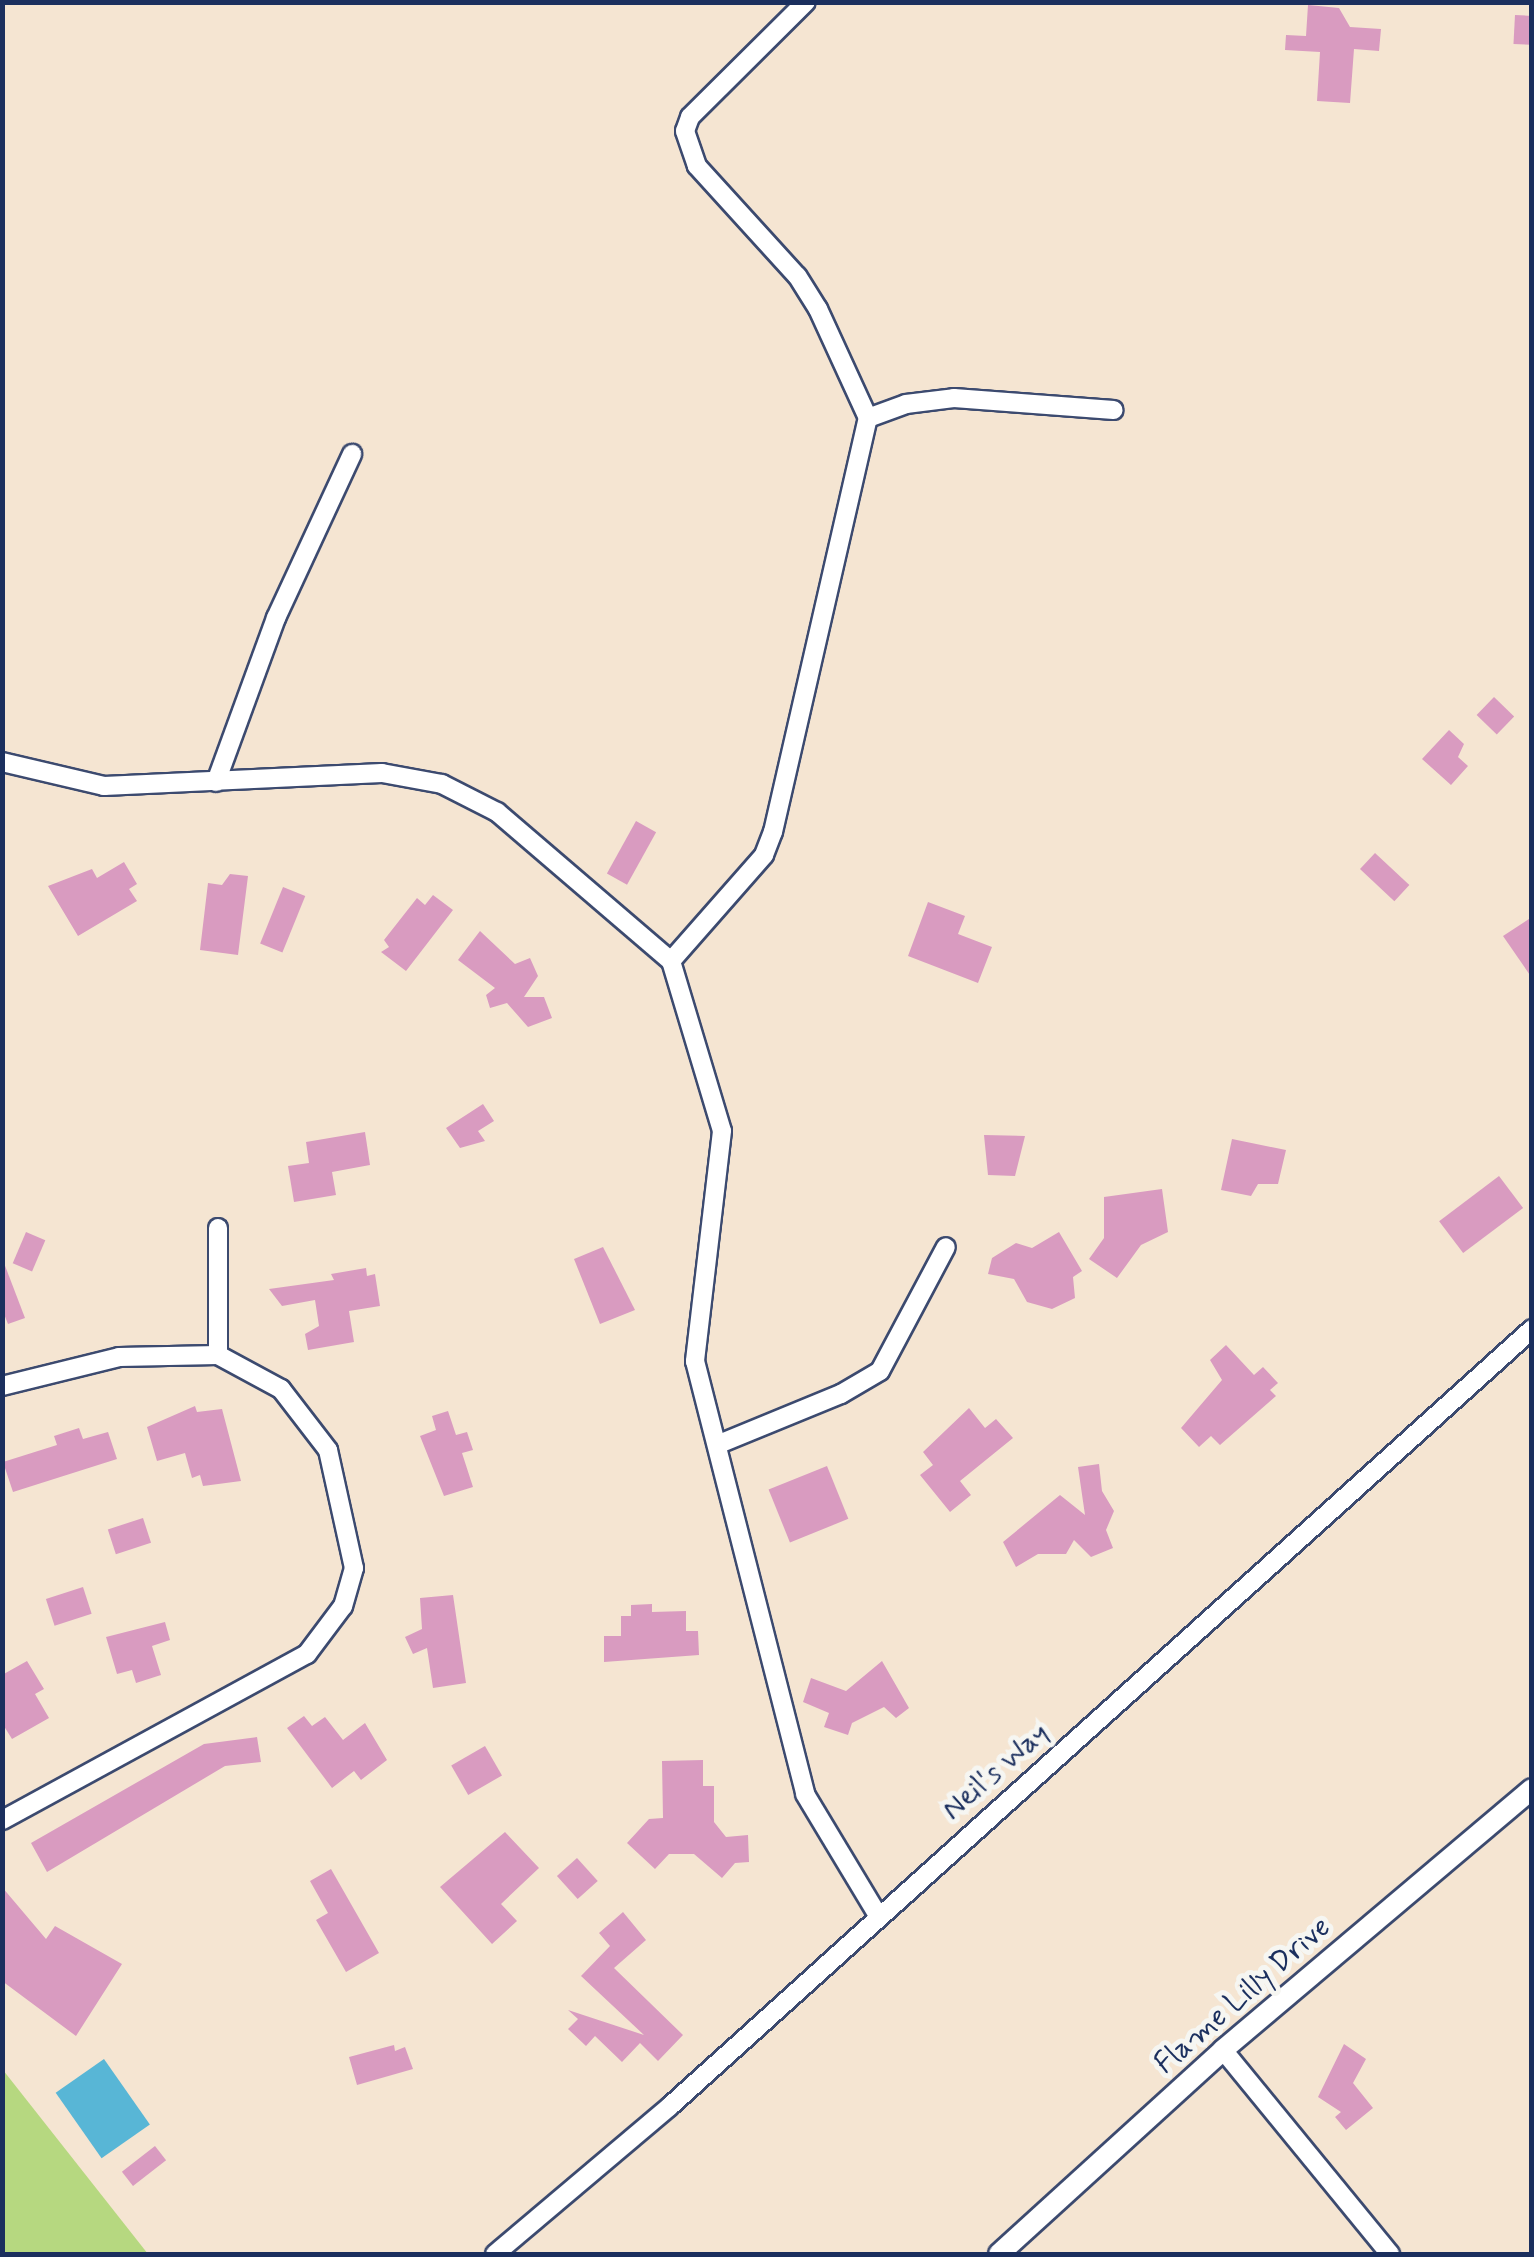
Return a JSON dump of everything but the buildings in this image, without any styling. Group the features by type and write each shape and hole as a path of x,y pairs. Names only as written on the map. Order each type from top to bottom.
{"street":[{"path":"671,960 764,855 773,832 868,418 808,293 697,166 685,131 690,117 806,2"},
{"path":"868,418 906,404 954,398 1114,410"},
{"path":"216,782 276,618 352,454"},
{"path":"4,769 104,786 382,773 442,784 497,812 671,960 722,1130 694,1361 720,1444 805,1794 876,1914"},
{"path":"218,1228 218,1355"},
{"path":"720,1444 880,1370 946,1248"},
{"name":"Neil's Way","path":"495,2254 668,2107 876,1914 1532,1329"},
{"path":"2,1386 119,1357 218,1355 281,1389 328,1450 354,1568 343,1606 308,1654 2,1820"},
{"name":"Flame Lilly Drive","path":"999,2254 1222,2050 1532,1788"},
{"path":"1222,2050 1390,2254"}],"green space":[{"path":"3,2070 148,2254 3,2254"}],"water":[{"path":"104,2059 150,2125 102,2158 56,2093"}]}
